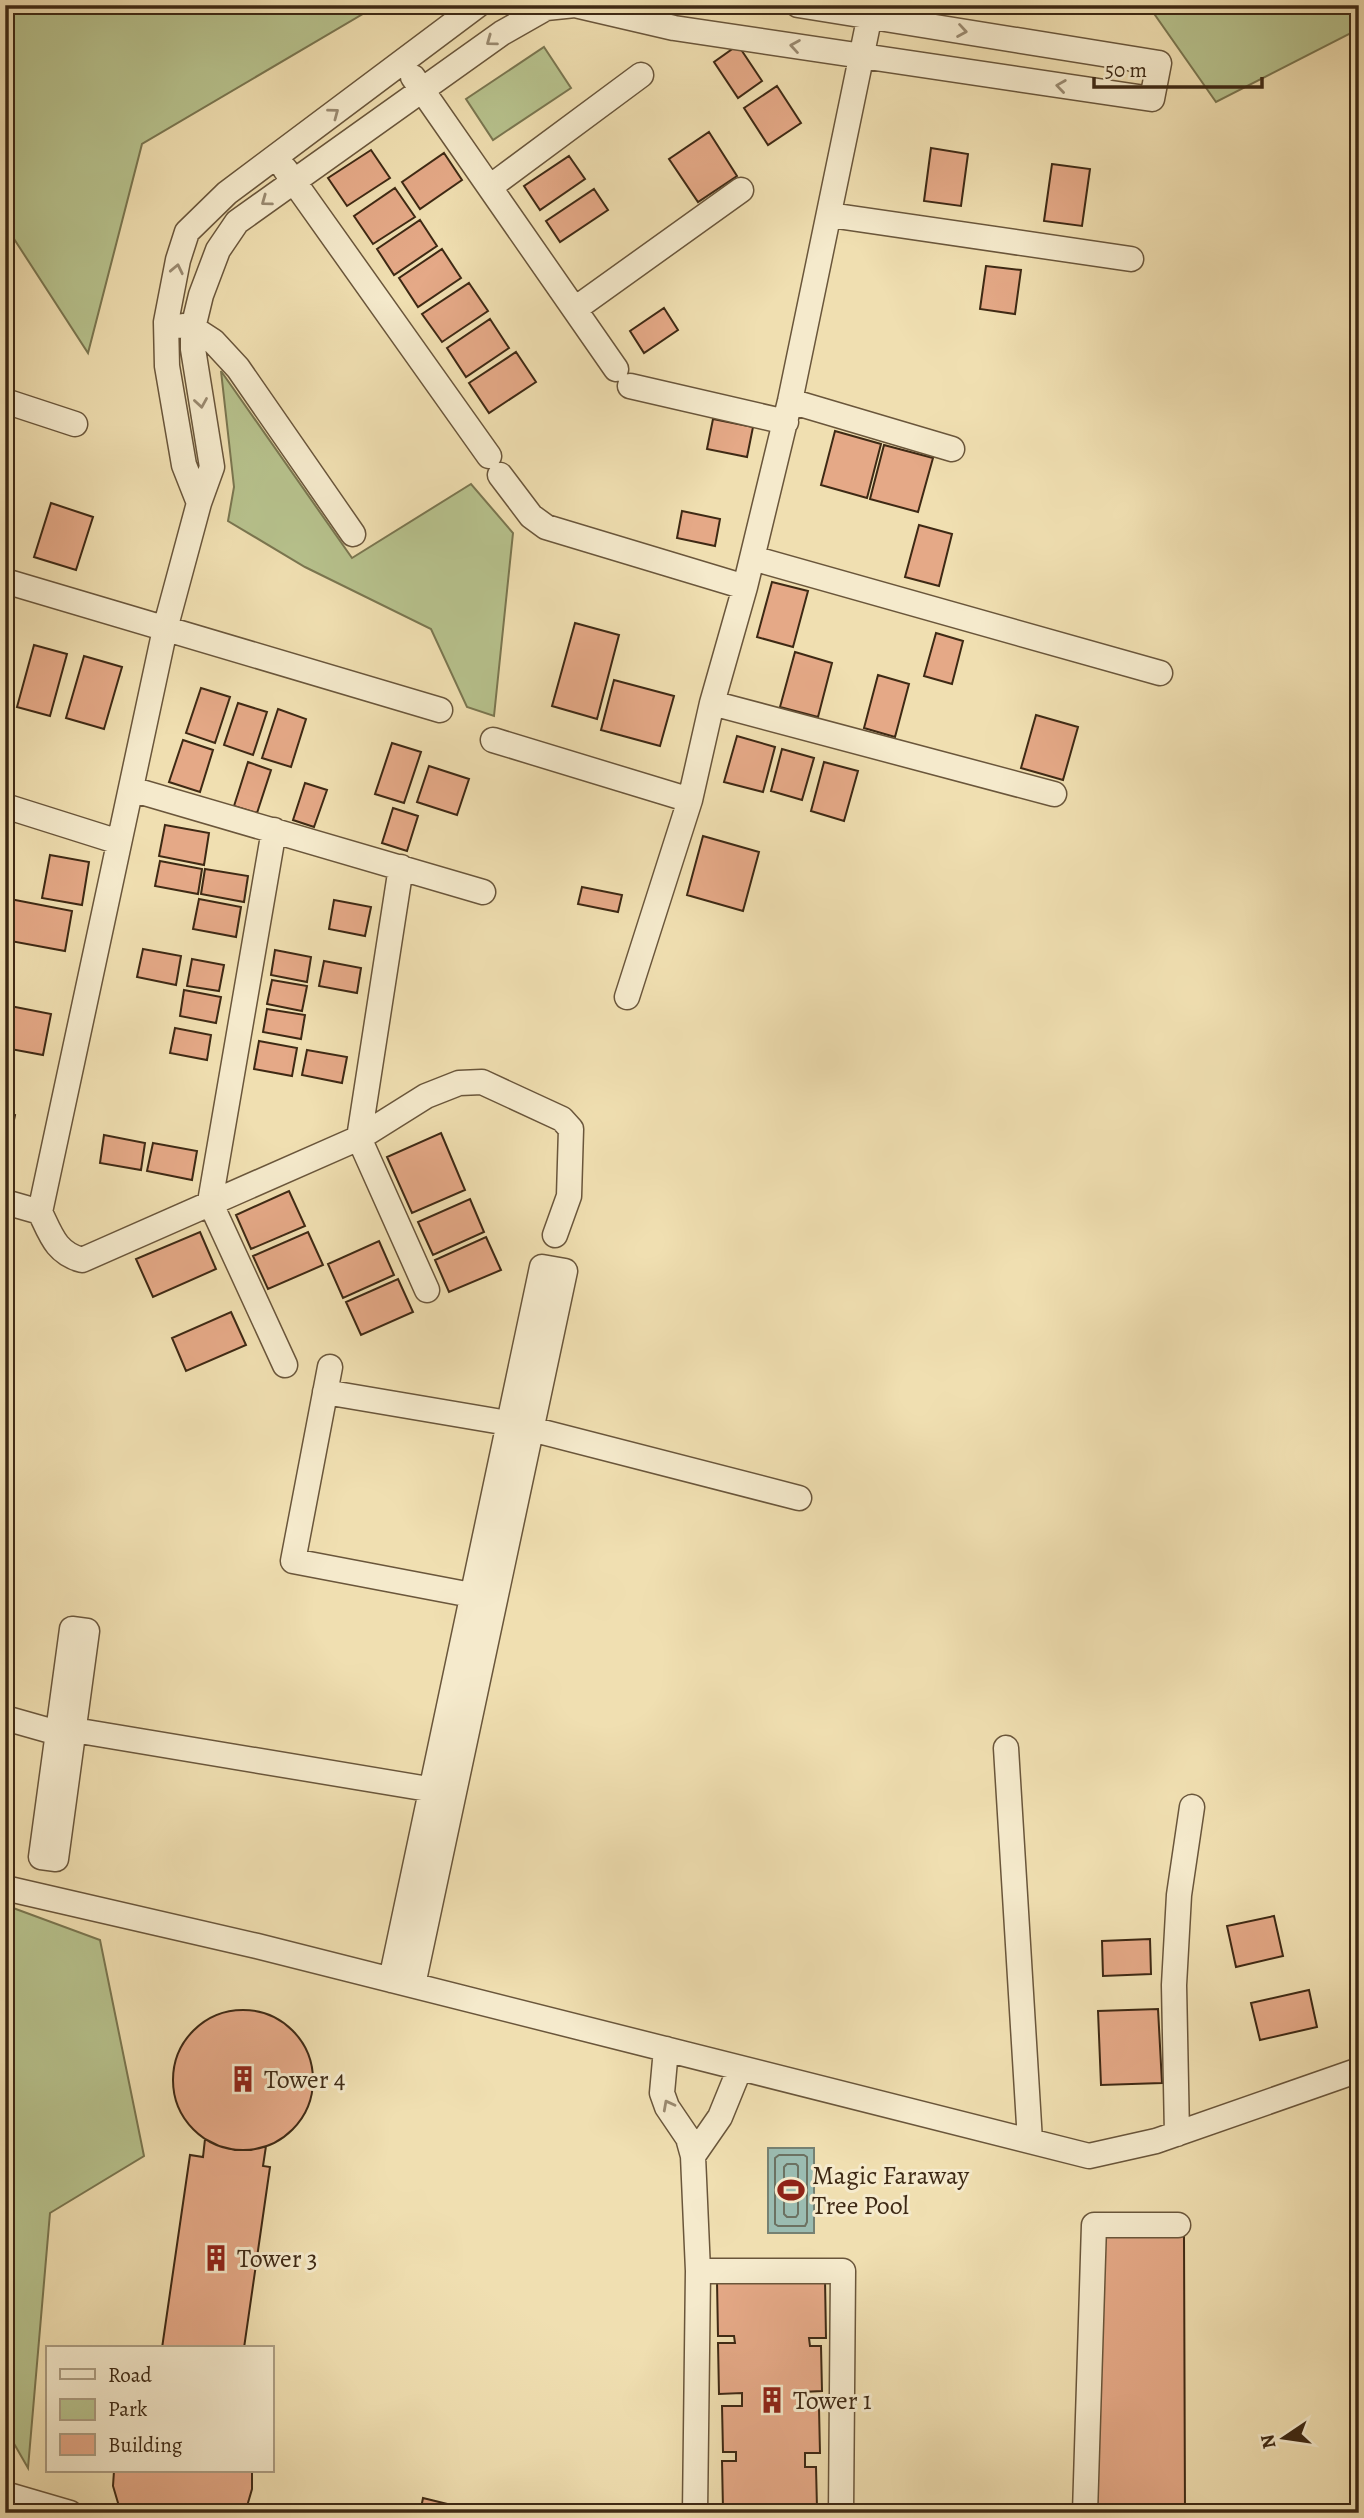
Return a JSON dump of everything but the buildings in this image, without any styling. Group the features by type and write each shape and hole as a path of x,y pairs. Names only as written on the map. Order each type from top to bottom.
{"street":[{"path":"199,503 184,465 167,366 166,321 178,260 187,232 227,193 478,5"},
{"path":"555,1235 569,1196 571,1129 562,1119 482,1082 459,1083 426,1097 359,1138 82,1260 67,1256 54,1241 40,1212 165,628 199,503 212,467 193,349 194,328 201,295 218,250 236,222 423,89 526,18 546,8 575,5 674,28 1152,99 1159,63 871,11 798,5"},
{"path":"627,997 690,800 712,704 745,587 788,412 871,11"},
{"path":"402,62 623,378 952,449"},
{"path":"491,187 641,75"},
{"path":"277,156 292,182 531,516 546,527 745,587"},
{"path":"575,309 741,190"},
{"path":"830,215 1131,258"},
{"path":"166,321 194,328 213,341 238,369 353,534"},
{"path":"5,401 75,424"},
{"path":"752,558 1160,673"},
{"path":"5,581 440,710"},
{"path":"712,704 1054,794"},
{"path":"493,740 690,800"},
{"path":"131,789 483,892"},
{"path":"5,806 119,842"},
{"path":"274,830 210,1202 285,1364"},
{"path":"401,867 359,1138 427,1290"},
{"path":"5,1202 40,1212"},
{"path":"402,1983 520,1426 565,1271 542,1266 520,1426"},
{"path":"330,1367 293,1561 483,1598"},
{"path":"325,1392 520,1426 799,1498"},
{"path":"5,1718 68,1733 442,1791"},
{"path":"1006,1748 1030,2141"},
{"path":"1177,2134 1174,1985 1179,1895 1192,1807"},
{"path":"5,1888 257,1946 1089,2156 1156,2141 1359,2070"},
{"path":"666,2049 662,2093 667,2106 688,2138 693,2156 698,2271 695,2513"},
{"path":"693,2156 720,2117 740,2068"},
{"path":"1085,2513 1094,2225 1178,2225"},
{"path":"698,2271 843,2271 841,2513"},
{"path":"5,2494 70,2513"}],"green space":[{"path":"5,5 378,5 142,144 88,353 5,225"},
{"path":"1148,5 1359,5 1359,29 1216,102"},
{"path":"544,47 571,88 493,140 466,99"},
{"path":"221,371 352,558 471,484 513,533 494,716 467,707 431,629 305,567 228,521 234,487"},
{"path":"5,1905 100,1940 144,2156 50,2213 28,2468 5,2428"}],"water":[{"name":"Magic Faraway Tree Pool","path":"768,2148 814,2148 814,2233 768,2233"}],"place":[{"name":"Tower 4","path":"243,2079"},
{"name":"Magic Faraway Tree Pool","path":"791,2190"},
{"name":"Tower 3","path":"216,2258"},
{"name":"Tower 1","path":"772,2400"}]}
